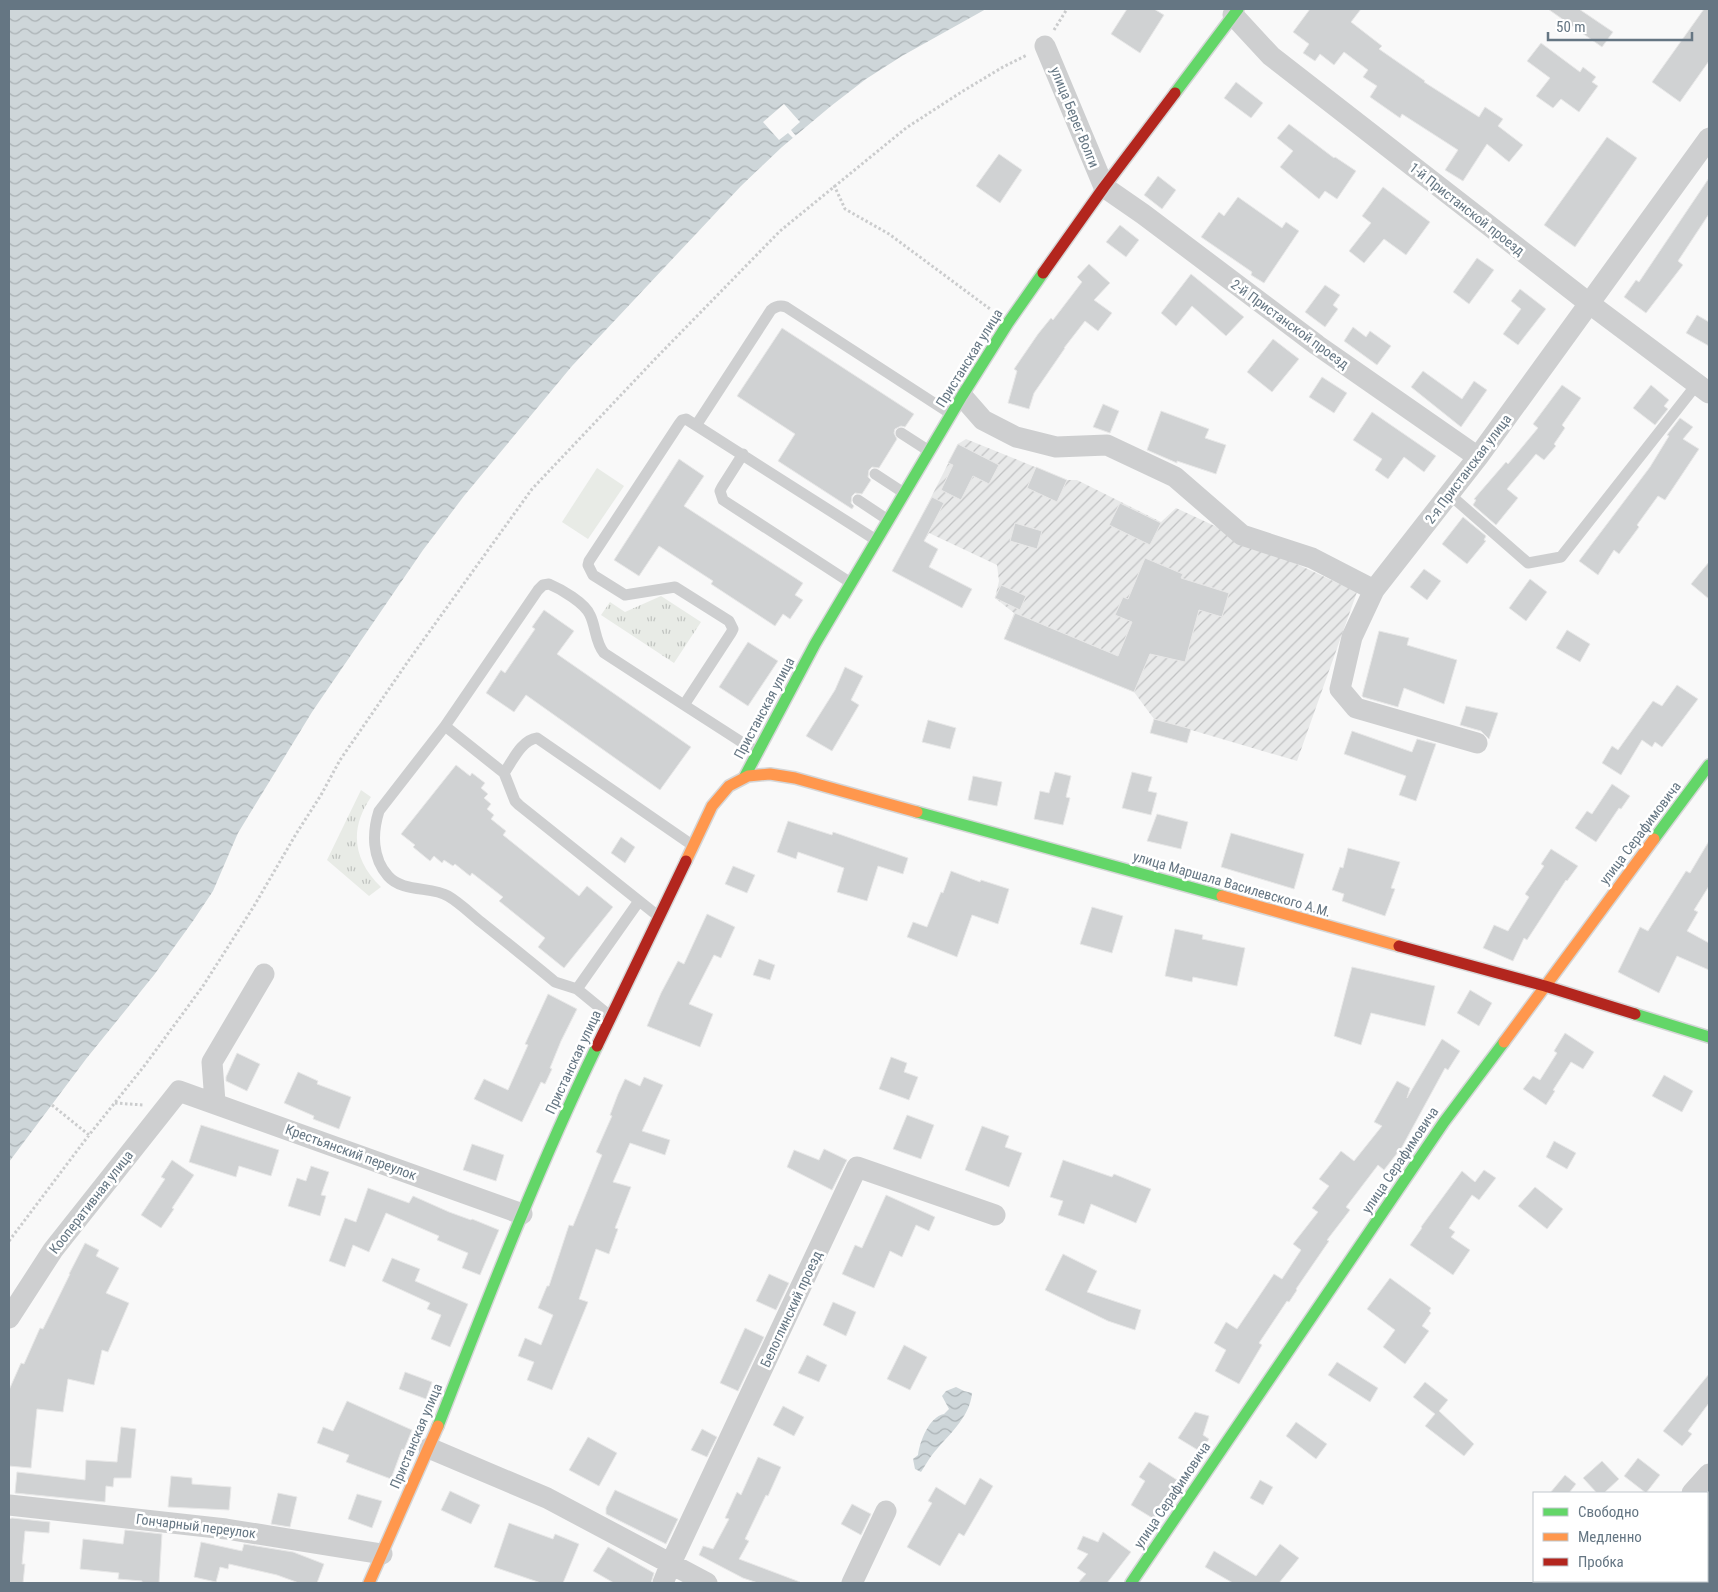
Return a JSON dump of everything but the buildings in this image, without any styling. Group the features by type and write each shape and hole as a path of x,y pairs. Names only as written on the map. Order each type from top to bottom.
{"street":[{"name":"Пристанская улица","path":"369,1583 428,1448 522,1214 576,1089 692,845 718,796 734,781 744,776 815,644 956,405 1008,323 1104,187 1235,12"},
{"name":"1-й Пристанской проезд","path":"1235,12 1271,56 1590,304 1703,388"},
{"name":"улица Берег Волги","path":"1045,46 1104,187"},
{"name":"2-я Пристанская улица","path":"1477,742 1356,708 1340,689 1352,637 1374,590 1478,457 1709,138"},
{"name":"2-й Пристанской проезд","path":"1104,187 1143,214 1317,345 1478,457"},
{"path":"956,405 1016,437 1056,447 1107,445 1175,477 1242,535 1312,558 1374,590"},
{"name":"улица Серафимовича","path":"1131,1583 1444,1122 1709,765"},
{"name":"улица Маршала Василевского А.М.","path":"744,776 759,773 775,773 795,778 1544,986 1709,1037"},
{"path":"215,1102 212,1062 264,974"},
{"name":"Крестьянский переулок","path":"179,1091 215,1102 522,1214"},
{"name":"Кооперативная улица","path":"9,1318 53,1250 179,1091"},
{"name":"Белоглинский проезд","path":"663,1583 857,1167 995,1215"},
{"path":"428,1448 547,1498 707,1583"},
{"path":"1693,1492 1709,1474"},
{"name":"Гончарный переулок","path":"9,1505 226,1529 382,1554"},
{"path":"852,1583 886,1511"}],"lane":[{"path":"697,424 772,310 775,306 781,305 956,405"},
{"path":"1449,494 1528,563 1561,557 1703,388"},
{"path":"684,705 731,633 733,629 729,621 675,587 626,595 593,575 588,565 682,420 686,419 697,424 876,540"},
{"path":"902,433 929,451"},
{"path":"743,454 720,491 723,500 851,583"},
{"path":"875,474 904,493"},
{"path":"858,500 888,520"},
{"path":"610,1016 577,988 556,982 448,895 397,883 389,877 383,869 375,850 375,824 379,811 445,726 538,590 543,585 549,584 587,610 600,648 604,653 757,752"},
{"path":"445,726 504,774 515,801 519,805 658,916"},
{"path":"504,774 525,743 530,738 537,738 692,845"},
{"path":"577,988 639,901"}],"path":[{"path":"9,1241 89,1135 145,1065 203,986 254,906 340,760 409,660 532,489 780,230 906,128 1003,67 1045,46"},
{"path":"834,186 845,209 889,234 1008,323"},
{"path":"52,1105 89,1135"}],"shaded area":[{"path":"966,439 1067,480 1077,480 1161,522 1176,508 1357,592 1297,761 1154,719 1134,692 1004,639 1014,613 995,598 999,581 997,565 929,533 924,541 912,535 958,444"}],"green space":[{"path":"597,468 624,486 588,539 562,522"},
{"path":"661,596 701,622 674,663 601,615 610,602 625,612"},
{"path":"361,790 371,797 359,821 357,844 365,866 381,887 369,896 327,860"}],"water":[{"path":"9,9 986,9 902,56 866,79 782,147 741,186 572,366 464,496 423,550 312,712 238,833 213,891 193,921 154,975 86,1059 9,1162"},
{"path":"956,1387 972,1393 967,1411 921,1472 915,1469 913,1459 918,1455 926,1430 934,1420 949,1409 942,1396 946,1391"}],"pier":[{"path":"784,104 800,122 791,130 796,136 793,138 788,133 779,140 763,122"}],"traffic: fast":[{"path":"1175,93 1238,9"},
{"path":"745,776 815,644 962,396 1008,323 1043,273"},
{"path":"1654,839 1709,765"},
{"path":"917,812 1222,896"},
{"path":"1635,1014 1709,1037"},
{"path":"1131,1583 1444,1122 1504,1042"},
{"path":"438,1426 494,1282 554,1140 597,1046"}],"traffic: slow":[{"path":"686,861 712,806 729,786 748,776 770,774 795,778 917,812"},
{"path":"1504,1042 1654,839"},
{"path":"1222,896 1399,946"},
{"path":"369,1583 438,1426"}],"traffic: jam":[{"path":"1043,273 1104,187 1175,93"},
{"path":"597,1046 686,861"},
{"path":"1399,946 1545,986 1635,1014"}]}
